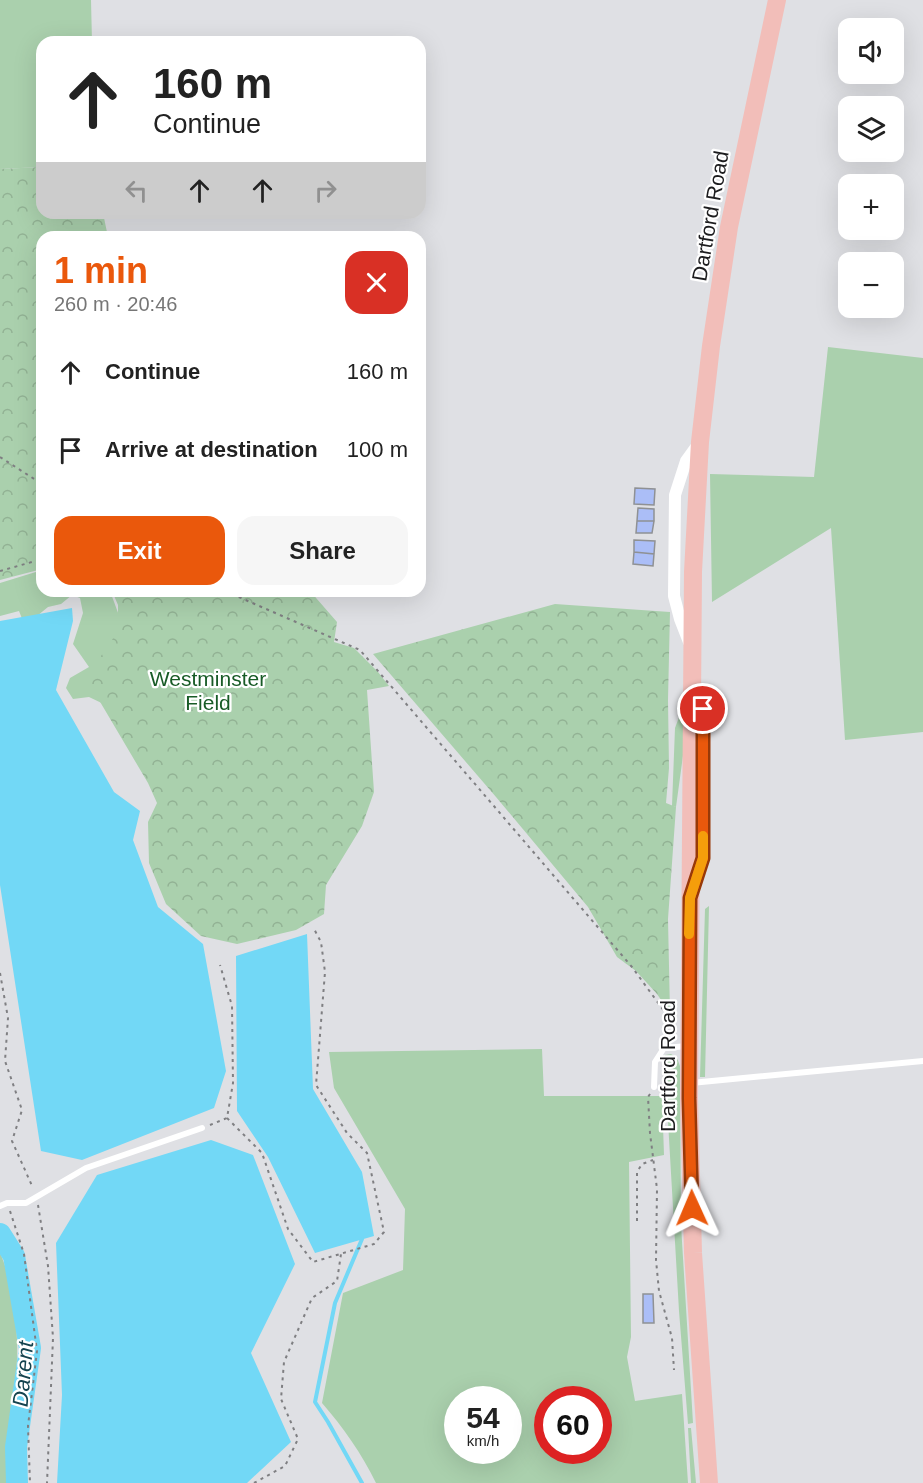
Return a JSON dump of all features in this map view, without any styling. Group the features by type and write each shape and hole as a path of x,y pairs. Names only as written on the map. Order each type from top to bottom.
{"main road":[{"name":"Dartford Road","path":"709,1483 693,1253 689,1083 693,572 700,442 711,346 729,227 777,0"}],"lane":[{"path":"654,1087 655,1062 664,1048 689,1046"},
{"path":"689,1083 923,1061"},
{"path":"4,1204 26,1203 86,1168 202,1128"}],"path":[{"path":"0,457 36,480"},
{"path":"0,570 36,562"},
{"path":"239,597 360,650 632,967 664,1011"},
{"path":"227,1118 262,1153 288,1228 313,1262 374,1244 384,1232 367,1153 347,1134 316,1084 325,972 321,942 313,927"},
{"path":"220,965 232,1006 233,1083 227,1118"},
{"path":"0,973 8,1018 5,1061 22,1110 12,1141 37,1197 48,1266 53,1338 47,1483"},
{"path":"654,1087 648,1097 657,1189 656,1260 659,1291 672,1338 674,1370"},
{"path":"202,1128 227,1118"},
{"path":"637,1221 637,1172 642,1164 653,1160"},
{"path":"4,1204 24,1254 37,1351 28,1426 30,1483"},
{"path":"254,1483 285,1466 298,1439 281,1399 284,1362 312,1298 337,1281 342,1253"}],"green space":[{"path":"0,0 91,0 92,36 36,36 36,167 0,169"},
{"path":"36,167 36,219 104,219 107,231 36,231 36,571 0,580 0,169"},
{"path":"828,347 923,358 923,732 845,740 831,528 712,602 710,474 814,477"},
{"path":"36,572 36,597 70,597 61,604 48,607 37,616 23,621 19,611 0,616 0,583"},
{"path":"77,597 112,597 124,629 110,707 89,697 73,699 66,688 70,678 89,667 73,644 83,613 80,598"},
{"name":"Westminster Field","path":"115,597 315,597 337,622 334,642 354,648 389,686 367,690 374,792 362,826 326,885 324,914 296,930 237,944 201,936 166,904 149,863 148,822 157,803 148,783 86,678 118,631 118,605"},
{"path":"555,604 670,612 669,768 666,803 676,807 668,919 670,1013 657,994 636,971 617,957 588,907 373,654"},
{"path":"681,712 685,741 676,807 672,806 675,728"},
{"path":"709,906 705,1077 700,1077 705,909"},
{"path":"542,1049 544,1096 662,1096 664,1155 629,1162 631,1337 627,1357 635,1401 682,1394 688,1483 376,1483 352,1441 322,1403 343,1293 403,1270 405,1209 334,1088 329,1052"},
{"path":"671,1054 677,1058 680,1066 681,1225 693,1423 688,1424 667,1104 664,1091 665,1055"},
{"path":"0,1253 9,1280 15,1311 17,1344 16,1372 7,1441 7,1483 0,1483"},
{"path":"688,1428 691,1428 696,1483 691,1483"}],"water":[{"path":"72,608 73,621 56,690 114,792 140,811 133,840 158,907 203,944 226,1071 214,1108 82,1160 41,1151 0,885 0,621"},
{"path":"307,934 313,1089 362,1172 374,1236 315,1253 268,1157 237,1111 236,956"},
{"path":"211,1140 253,1155 295,1264 251,1353 291,1442 247,1483 57,1483 62,1395 56,1243 97,1175"}],"building":[{"path":"635,488 655,489 654,505 634,504"},
{"path":"638,508 654,509 654,521 637,521"},
{"path":"637,521 654,521 652,533 636,533"},
{"path":"634,540 655,541 654,554 634,552"},
{"path":"634,552 654,554 653,566 633,564"},
{"path":"643,1294 653,1294 654,1323 643,1323"}],"waterway":[{"name":"Darent","path":"0,1234 14,1256 30,1348 16,1447 17,1483"},
{"path":"362,1239 335,1303 315,1402 362,1483"}],"slow traffic":[{"path":"689,934 690,898 703,858 703,836"}],"route":[{"path":"692,1208 689,1098 690,898 703,858 703,709"}]}
